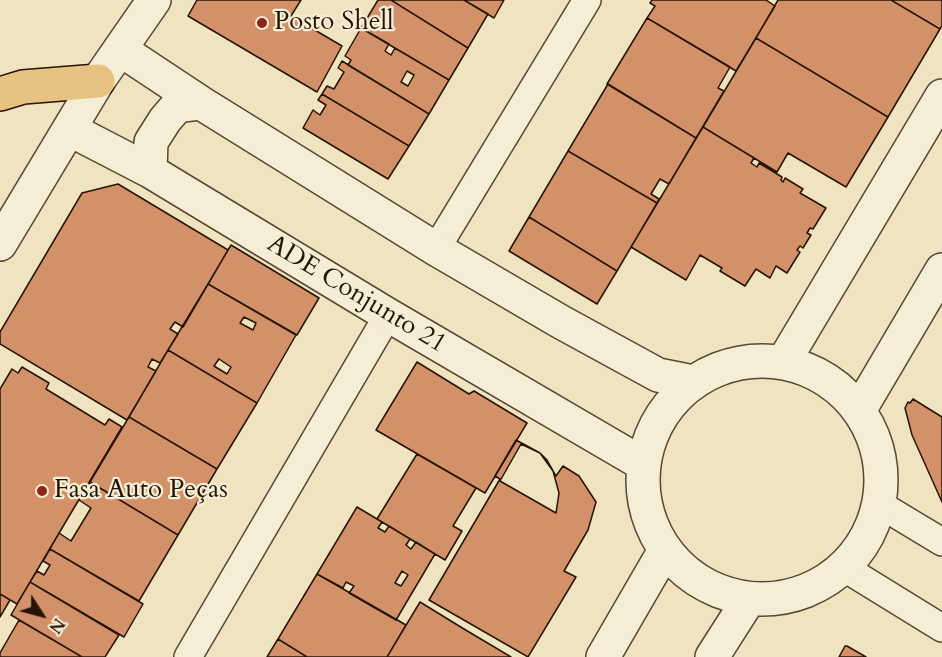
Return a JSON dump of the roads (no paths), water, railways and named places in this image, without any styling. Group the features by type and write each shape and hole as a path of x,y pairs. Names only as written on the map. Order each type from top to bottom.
{"highway":[{"path":"0,94 23,87 98,81"}],"street":[{"path":"0,244 98,81 154,0"},
{"path":"436,249 587,0"},
{"path":"121,50 201,104 436,249 561,322 658,375 693,382"},
{"path":"784,361 942,96"},
{"path":"150,171 151,142 165,120 177,106 201,104"},
{"name":"ADE Conjunto 21","path":"69,129 150,171 388,315 643,464"},
{"path":"860,409 942,270"},
{"path":"188,657 388,315"},
{"path":"752,360 784,361 813,371 839,387 860,409 880,454 879,504 866,539 843,567 815,587 782,598 749,599 716,591 688,574 664,550 650,524 643,495 643,464 652,433 669,404 693,382 721,367 752,360"},
{"path":"879,504 942,542"},
{"path":"603,657 664,550"},
{"path":"843,567 942,628"},
{"path":"712,657 749,599"}],"place":[{"name":"Posto Shell","path":"262,23"},
{"name":"Fasa Auto Peças","path":"42,491"}]}
